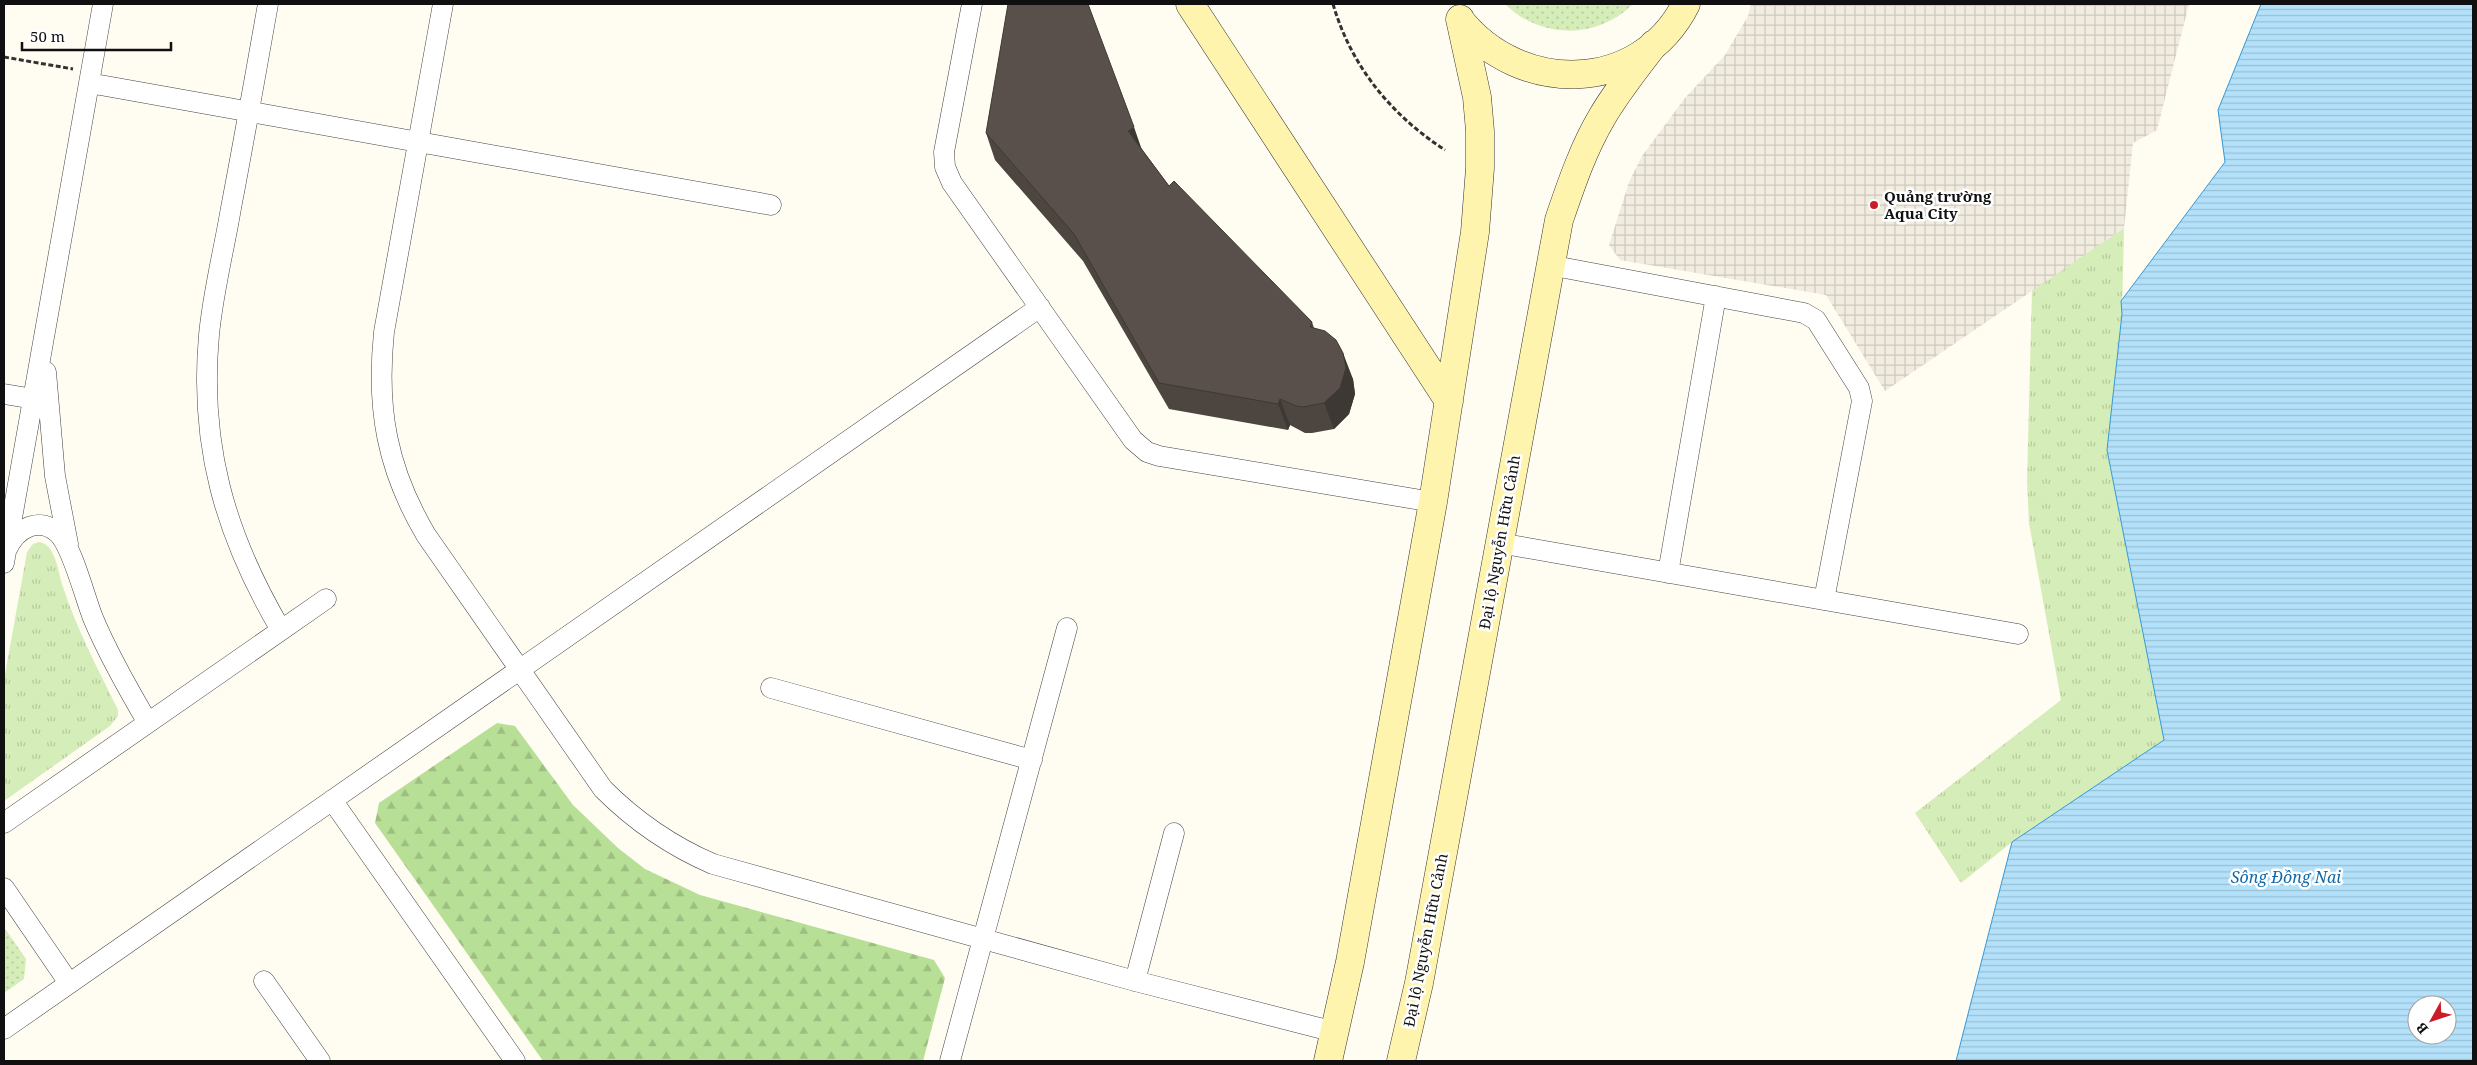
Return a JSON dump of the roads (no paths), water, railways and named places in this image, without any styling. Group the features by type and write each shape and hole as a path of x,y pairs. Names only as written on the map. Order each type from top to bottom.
{"main road":[{"path":"1190,4 1448,401"},
{"path":"1455,12 1476,38 1495,53 1517,64 1552,74 1589,74 1612,68 1634,58 1654,44 1671,27 1686,4"},
{"path":"1328,1061 1335,1032 1433,502 1475,232 1480,168 1477,98 1455,12"},
{"name":"Đại lộ Nguyễn Hữu Cảnh","path":"1401,1061 1419,983 1549,265 1559,220 1587,146 1622,86 1654,44"}],"street":[{"path":"5,556 40,400 45,329 103,4"},
{"path":"268,4 209,335 208,412 215,466 227,516 257,589 281,630"},
{"path":"443,4 384,332 381,358 383,418 388,450 410,508 426,536 603,789 634,818 676,847 730,870 1134,981 1335,1032"},
{"path":"972,4 944,152 945,168 952,183 1133,440 1147,452 1159,456 1433,502"},
{"path":"89,83 418,144 771,205"},
{"path":"1549,265 1811,315 1861,394 1862,401 1824,600"},
{"path":"1668,573 1716,296"},
{"path":"4,1029 1040,308"},
{"path":"4,394 40,400"},
{"path":"40,400 69,548 97,626 148,723"},
{"path":"5,556 16,535 27,526 35,524 43,525 58,533 69,548"},
{"path":"1499,543 2018,634"},
{"path":"4,823 326,599"},
{"path":"950,1061 1067,628"},
{"path":"771,688 1032,760"},
{"path":"332,800 515,1061"},
{"path":"1134,981 1174,833"},
{"path":"4,888 69,983"},
{"path":"264,981 320,1061"}],"water":[{"name":"Sông Đồng Nai","path":"2261,4 2473,4 2473,1061 1956,1061 2012,842 2164,740 2107,450 2122,314 2121,301 2225,162 2218,110"}],"place":[{"name":"Quảng trường Aqua City","path":"1874,205"}]}
